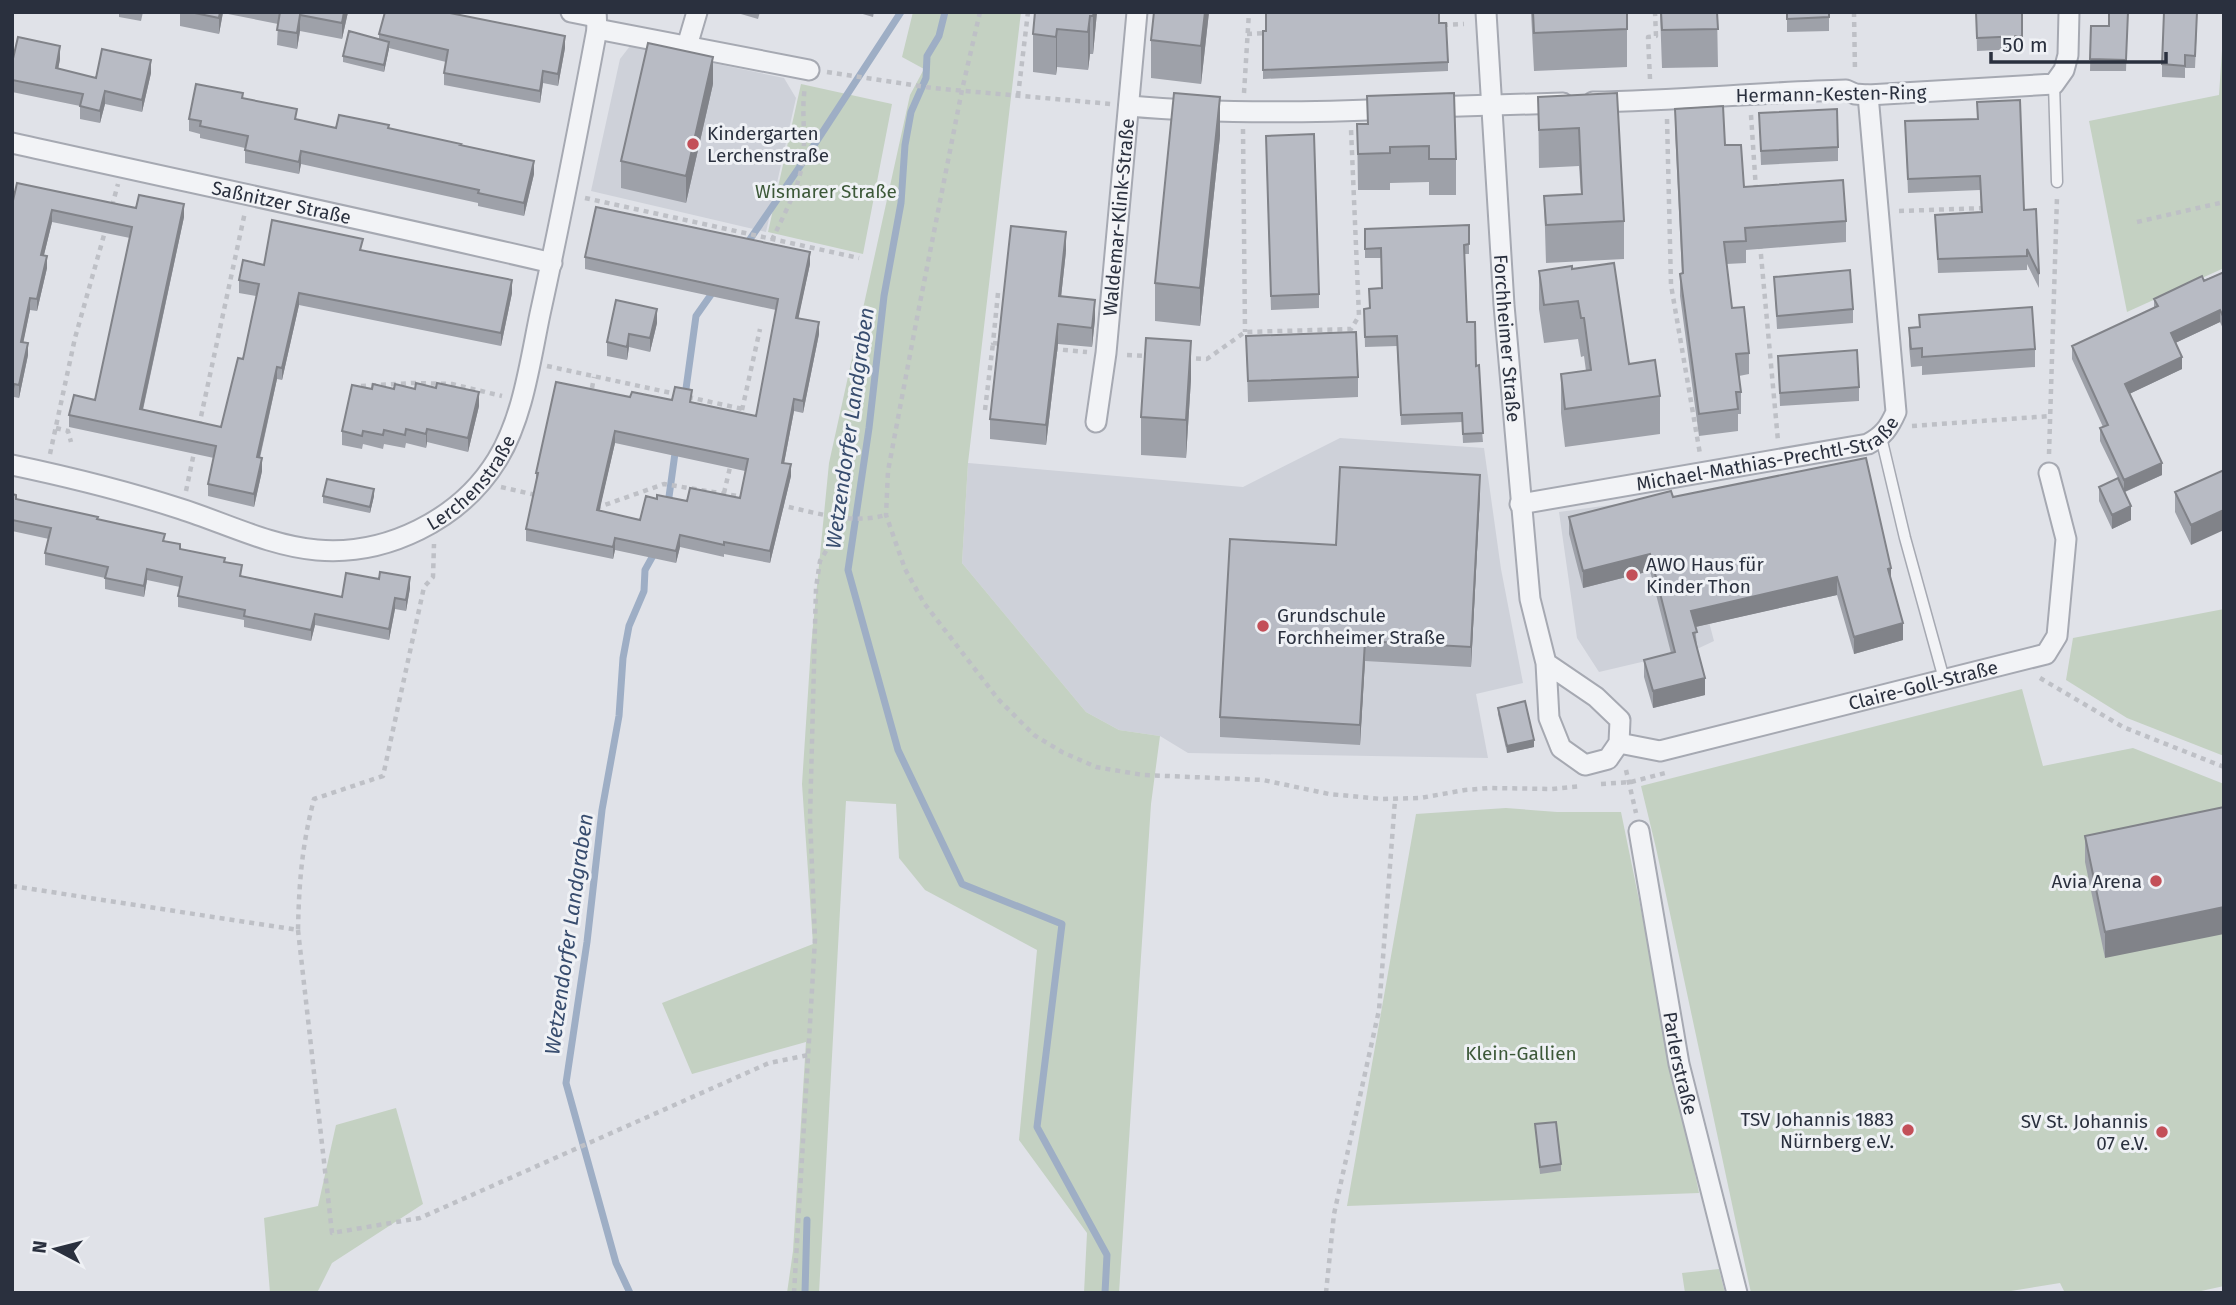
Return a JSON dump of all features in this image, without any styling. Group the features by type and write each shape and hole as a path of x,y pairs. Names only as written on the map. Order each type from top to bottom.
{"street":[{"path":"571,12 687,46 809,69"},
{"path":"687,46 697,12"},
{"name":"Waldemar-Klink-Straße","path":"1096,422 1106,354 1137,12"},
{"name":"Forchheimer Straße","path":"1486,12 1504,305 1520,504 1531,599 1546,663 1549,718 1561,748 1585,765 1613,751"},
{"path":"2054,84 2064,70 2073,13"},
{"name":"Lerchenstraße","path":"12,465 116,489 285,544 315,550 367,549 401,538 434,522 458,505 497,461 512,430 530,363 567,194 596,20"},
{"name":"Hermann-Kesten-Ring","path":"1129,106 1242,113 1350,111 1491,104 1658,101 1777,91 1846,90 1862,94 2054,84"},
{"name":"Michael-Mathias-Prechtl-Straße","path":"1520,504 1868,444 1885,433 1896,412 1878,212 1862,94"},
{"name":"Saßnitzer Straße","path":"12,143 551,263"},
{"name":"Claire-Goll-Straße","path":"1613,751 1660,751 2046,654 2057,636 2066,539 2049,473"},
{"path":"1546,663 1596,697 1620,720 1613,751"},
{"name":"Parlerstraße","path":"1639,831 1679,1064 1737,1293"}],"lane":[{"path":"2054,84 2057,182"},
{"path":"1885,433 1905,538 1944,679"}],"path":[{"path":"980,12 962,90 888,471 886,515 905,569 924,603 998,699 1034,735 1062,752 1096,767 1143,775 1263,780 1329,794 1395,800 1477,789 1586,786"},
{"path":"1018,96 1028,12"},
{"path":"1245,332 1242,113 1249,12"},
{"path":"1655,12 1656,36 1648,37 1658,101 1671,285 1704,473"},
{"path":"1854,12 1862,94"},
{"path":"1437,25 1464,24"},
{"path":"1247,34 1274,33"},
{"path":"772,240 793,196 803,159 802,105 809,69 932,88 1129,106"},
{"path":"1750,94 1757,203"},
{"path":"1181,358 1207,359 1245,332 1351,329 1359,316 1350,111"},
{"path":"110,215 123,167"},
{"path":"2049,473 2057,182"},
{"path":"567,194 859,258"},
{"path":"198,429 248,196"},
{"path":"2137,222 2224,202"},
{"path":"1878,212 1989,208"},
{"path":"46,472 75,338 107,226"},
{"path":"1760,243 1779,460"},
{"path":"232,270 243,267"},
{"path":"1764,283 1776,282"},
{"path":"985,410 998,293"},
{"path":"740,421 760,329"},
{"path":"993,343 1007,344"},
{"path":"1048,348 1156,356"},
{"path":"1770,362 1783,361"},
{"path":"530,363 743,409"},
{"path":"592,388 594,377"},
{"path":"361,386 452,384 520,400"},
{"path":"1885,433 2051,416"},
{"path":"56,428 68,431 71,442"},
{"path":"182,509 196,443"},
{"path":"724,493 732,457"},
{"path":"479,482 542,497"},
{"path":"588,506 599,509 664,484 751,499"},
{"path":"778,505 842,518 870,519 886,515"},
{"path":"794,1293 815,939 810,818 816,588 820,561 838,531 842,518"},
{"path":"434,522 433,577 424,587 383,776 314,799 302,852 298,930 332,1233 420,1218 769,1063 808,1055"},
{"path":"2034,680 2041,678 2123,727 2224,767"},
{"path":"1613,751 1625,766 1631,782 1639,831"},
{"path":"1597,785 1631,782"},
{"path":"1326,1293 1334,1214 1379,1010 1395,800"},
{"path":"12,886 298,930"}],"shaded area":[{"name":"Kindergarten Lerchenstraße","path":"630,46 784,78 796,98 766,232 591,191 620,59"},
{"name":"Grundschule Forchheimer Straße","path":"1340,438 1484,448 1501,569 1523,683 1476,694 1488,758 1188,753 1160,736 1119,730 1086,712 962,563 968,463 1243,487"},
{"name":"AWO Haus für Kinder Thon","path":"1676,496 1714,641 1697,649 1599,672 1577,638 1559,512"}],"green space":[{"path":"913,12 1021,12 968,463 962,563 1086,712 1119,730 1160,736 1151,804 1119,1293 1084,1293 1087,1233 1019,1140 1037,950 925,890 899,858 896,804 846,801 819,1293 787,1293 793,1251 806,1042 692,1074 662,1003 813,944 802,784 811,647 829,463 910,95 924,69 902,57"},
{"path":"2224,20 2224,268 2127,312 2089,121 2219,95"},
{"name":"Wismarer Straße","path":"801,84 892,104 863,254 768,232"},
{"path":"2224,609 2224,756 2127,718 2066,680 2073,638"},
{"name":"TSV Johannis 1883 Nürnberg e.V.","path":"2022,689 2043,766 2133,748 2224,784 2224,1286 2192,1293 2065,1293 2060,1283 1999,1293 1751,1293 1641,786"},
{"name":"Klein-Gallien","path":"1506,808 1557,812 1621,812 1699,1193 1347,1206 1416,814"},
{"path":"396,1108 423,1204 332,1263 317,1293 270,1293 264,1218 318,1206 336,1125"},
{"path":"1719,1269 1725,1293 1685,1293 1682,1273"}],"building":[{"path":"190,12 220,12 219,18"},
{"path":"280,12 344,12 342,23 300,15 297,33 277,30"},
{"path":"385,12 445,12 565,36 558,74 543,71 540,91 444,73 448,50 379,34"},
{"path":"1035,12 1094,12 1093,16 1090,16 1088,32 1057,29 1056,37 1033,34"},
{"path":"1154,12 1205,12 1201,46 1151,40"},
{"path":"1266,12 1439,12 1439,23 1446,23 1448,62 1263,70"},
{"path":"1533,12 1627,12 1627,29 1534,33"},
{"path":"1661,12 1717,12 1718,29 1662,30"},
{"path":"1787,12 1829,12 1829,17 1787,19"},
{"path":"1976,12 2022,12 2022,36 1977,38"},
{"path":"2109,12 2128,12 2126,60 2090,59 2091,26 2109,26"},
{"path":"2164,12 2197,12 2195,56 2185,55 2185,66 2162,64"},
{"path":"349,31 389,42 384,65 343,56"},
{"path":"18,37 60,46 56,68 96,78 102,49 151,60 142,100 105,91 100,111 80,106 83,94 12,80 12,63"},
{"path":"648,43 713,57 686,176 621,161"},
{"path":"196,84 243,93 242,98 297,109 295,119 336,128 339,115 534,161 524,203 478,193 479,190 301,151 299,162 245,150 248,136 200,126 201,121 189,119"},
{"path":"1174,93 1220,97 1200,288 1155,283"},
{"path":"1454,93 1456,159 1429,159 1429,146 1390,147 1390,153 1358,154 1357,124 1368,124 1367,96"},
{"path":"1617,93 1624,221 1546,225 1544,196 1582,194 1579,128 1539,130 1538,97"},
{"path":"2020,100 2024,210 2036,209 2039,274 2027,249 2027,256 1938,259 1935,215 1982,212 1980,176 1908,179 1905,121 1978,119 1977,102"},
{"path":"1723,106 1725,145 1741,145 1744,187 1843,180 1846,221 1745,228 1746,241 1724,242 1732,308 1744,307 1749,353 1736,354 1741,392 1736,392 1738,409 1699,414 1680,274 1683,273 1675,109"},
{"path":"1837,109 1838,147 1761,151 1759,113"},
{"path":"1314,134 1319,294 1271,296 1266,136"},
{"path":"17,183 136,208 139,195 184,204 140,409 221,427 238,358 243,359 259,284 239,280 243,260 264,265 272,220 363,239 360,250 512,280 501,333 299,293 282,368 277,367 257,457 262,458 254,494 208,484 216,446 69,415 74,395 95,400 132,227 52,210 41,255 47,256 37,299 30,298 21,342 28,343 19,385 14,384 12,394 12,205"},
{"path":"596,207 810,252 796,318 819,322 803,401 794,399 782,463 791,464 770,551 724,542 724,545 680,535 676,551 615,538 613,547 526,529 556,382 630,397 632,392 672,400 675,387 692,390 690,402 756,416 778,299 585,257","holes":["615,431 748,459 740,498 690,488 687,501 657,495 657,499 646,496 640,520 597,510"]},
{"path":"1469,225 1469,244 1464,245 1467,322 1475,322 1476,366 1479,365 1483,433 1463,434 1462,413 1401,415 1397,336 1365,337 1364,309 1370,308 1369,289 1382,288 1381,248 1365,249 1365,229"},
{"path":"1011,226 1066,232 1059,296 1095,300 1092,328 1058,324 1046,425 990,419"},
{"path":"1614,263 1629,364 1655,360 1660,396 1565,409 1561,374 1591,370 1584,318 1581,318 1578,301 1544,305 1539,271"},
{"path":"1850,270 1853,309 1777,316 1774,277"},
{"path":"2224,272 2224,318 2220,310 2171,333 2182,357 2125,384 2162,463 2124,480 2100,428 2108,425 2072,346 2158,306 2154,299 2202,276 2204,281"},
{"path":"616,300 657,309 650,338 629,334 627,347 607,342"},
{"path":"2032,307 2035,349 1922,357 1922,348 1911,349 1909,328 1920,327 1919,315"},
{"path":"1356,332 1358,377 1248,381 1246,336"},
{"path":"1146,338 1191,341 1186,420 1141,417"},
{"path":"1857,350 1859,387 1780,393 1778,356"},
{"path":"416,383 436,388 437,383 479,392 468,438 427,429 426,434 406,429 405,435 384,430 383,435 363,431 362,436 342,431 352,385 372,389 373,384 394,389 395,384 415,389"},
{"path":"1866,458 1891,568 1888,569 1903,623 1854,637 1837,577 1691,611 1697,632 1693,633 1705,678 1653,691 1644,660 1675,652 1650,554 1583,571 1569,517 1671,491 1673,497"},
{"path":"1340,467 1480,475 1471,647 1365,641 1360,725 1220,717 1230,539 1336,545"},
{"path":"2224,470 2224,510 2191,525 2175,492"},
{"path":"2118,478 2131,506 2112,515 2099,487"},
{"path":"327,479 374,489 370,507 323,496"},
{"path":"12,494 16,495 16,499 165,534 163,541 180,544 180,549 225,558 224,562 242,565 240,576 342,597 346,573 379,579 380,572 410,577 406,600 395,598 389,629 315,614 311,630 244,616 245,610 178,596 182,577 147,569 144,586 105,578 108,567 45,553 51,528 12,520"},
{"path":"1525,701 1534,740 1507,746 1498,708"},
{"name":"Avia Arena","path":"2224,807 2224,907 2105,932 2085,836"},
{"path":"1556,1122 1561,1164 1540,1167 1535,1124"}],"waterway":[{"name":"Wetzendorfer Landgraben","path":"746,245 901,12"},
{"name":"Wetzendorfer Landgraben","path":"945,12 939,36 927,56 926,78 911,112 905,145 901,203 884,296 869,428 848,570 898,750 962,884 1062,924 1037,1127 1107,1255 1105,1293"},
{"name":"Wetzendorfer Landgraben","path":"685,396 696,316 715,289"},
{"name":"Wetzendorfer Landgraben","path":"668,504 676,446"},
{"name":"Wetzendorfer Landgraben","path":"630,1293 616,1263 566,1083 587,942 602,810 619,716 623,658 629,626 644,591 645,570 655,552"},
{"path":"805,1293 807,1220"}],"place":[{"name":"Kindergarten Lerchenstraße","path":"693,144"},
{"name":"AWO Haus für Kinder Thon","path":"1632,575"},
{"name":"Grundschule Forchheimer Straße","path":"1263,626"},
{"name":"Avia Arena","path":"2156,881"},
{"name":"TSV Johannis 1883 Nürnberg e.V.","path":"1908,1130"},
{"name":"SV St. Johannis 07 e.V.","path":"2162,1132"}]}
